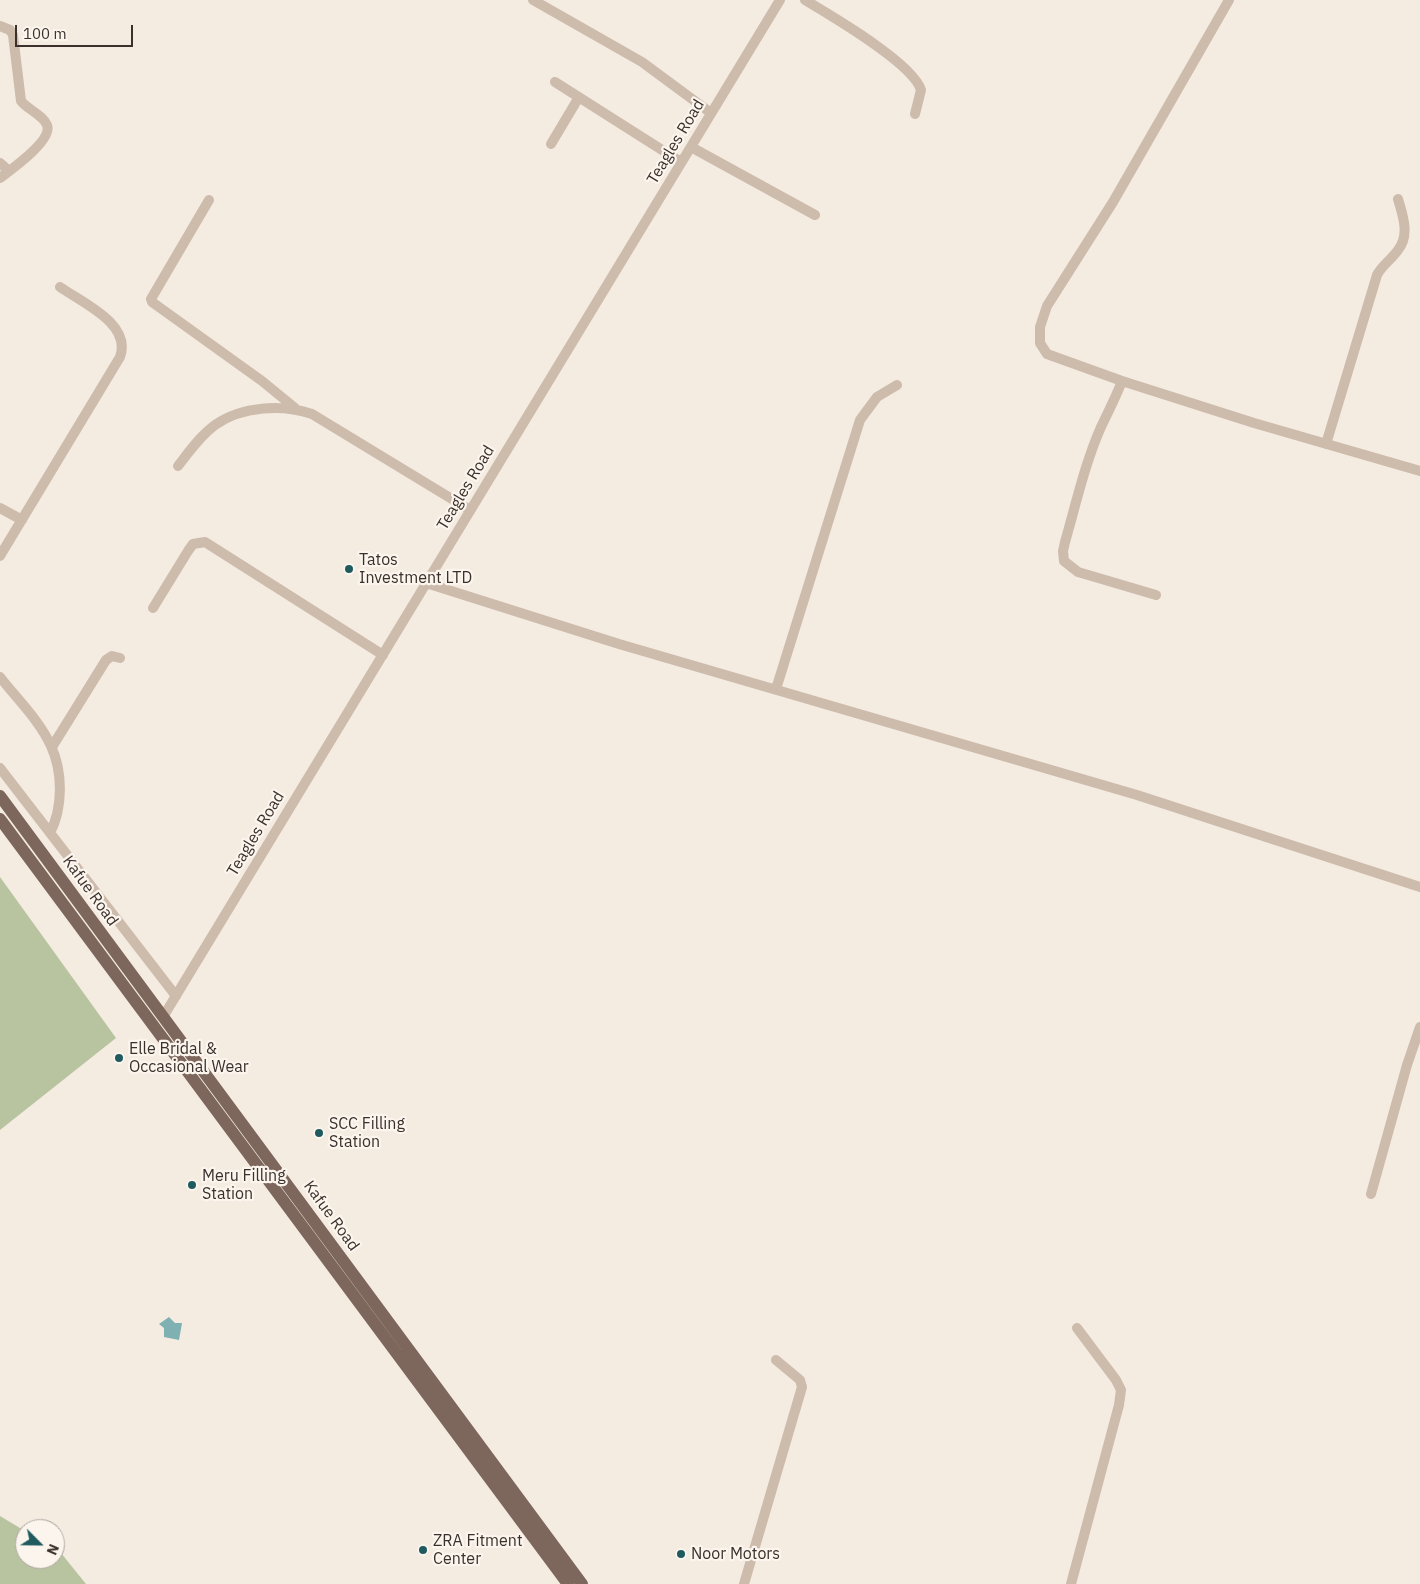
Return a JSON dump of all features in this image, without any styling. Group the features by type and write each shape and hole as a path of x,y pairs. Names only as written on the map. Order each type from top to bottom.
{"main road":[{"name":"Kafue Road","path":"0,796 582,1584"},
{"name":"Kafue Road","path":"0,819 568,1584"}],"street":[{"path":"533,0 642,62 711,113"},
{"name":"Teagles Road","path":"163,1017 780,0"},
{"path":"805,0 887,54 914,78 920,90 915,114"},
{"path":"1229,0 1113,202 1047,306 1040,327 1040,343 1047,354 1122,381 1420,471"},
{"path":"0,26 10,30 14,35 21,101 46,123 48,130 46,137 0,178"},
{"path":"555,82 681,162"},
{"path":"551,144 579,97"},
{"path":"691,147 815,215"},
{"path":"0,163 9,171"},
{"path":"209,200 151,298 152,302 262,381 295,408"},
{"path":"1326,444 1377,274 1381,267 1398,251 1403,241 1405,224 1398,200"},
{"path":"0,556 120,358 123,348 122,340 116,328 60,287"},
{"path":"1122,381 1112,408 1101,427 1090,461 1065,542 1063,551 1064,561 1078,572 1156,595"},
{"path":"776,689 860,420 877,397 897,385"},
{"path":"178,466 200,438 216,424 238,414 268,408 295,408 312,414 470,510"},
{"path":"0,508 22,520"},
{"path":"153,608 193,544 205,542 382,655"},
{"path":"426,583 619,644 1137,795 1420,887"},
{"path":"52,747 106,660 112,656 120,658"},
{"path":"0,677 52,747 60,790 58,815 50,833"},
{"path":"0,768 176,996"},
{"path":"1371,1194 1407,1065 1420,1027"},
{"path":"1071,1584 1119,1405 1121,1390 1116,1380 1077,1328"},
{"path":"744,1584 802,1387 800,1380 776,1360"}],"green space":[{"path":"0,877 116,1038 0,1130"},
{"path":"0,1516 15,1525 15,1569 65,1569 65,1558 86,1584 0,1584"}],"water":[{"path":"169,1317 175,1323 182,1323 179,1340 164,1337 164,1328 159,1324"}],"place":[{"name":"Tatos Investment LTD","path":"349,569"},
{"name":"Elle Bridal & Occasional Wear","path":"119,1058"},
{"name":"SCC Filling Station","path":"319,1133"},
{"name":"Meru Filling Station","path":"192,1185"},
{"name":"ZRA Fitment Center","path":"423,1550"},
{"name":"Noor Motors","path":"681,1554"}]}
